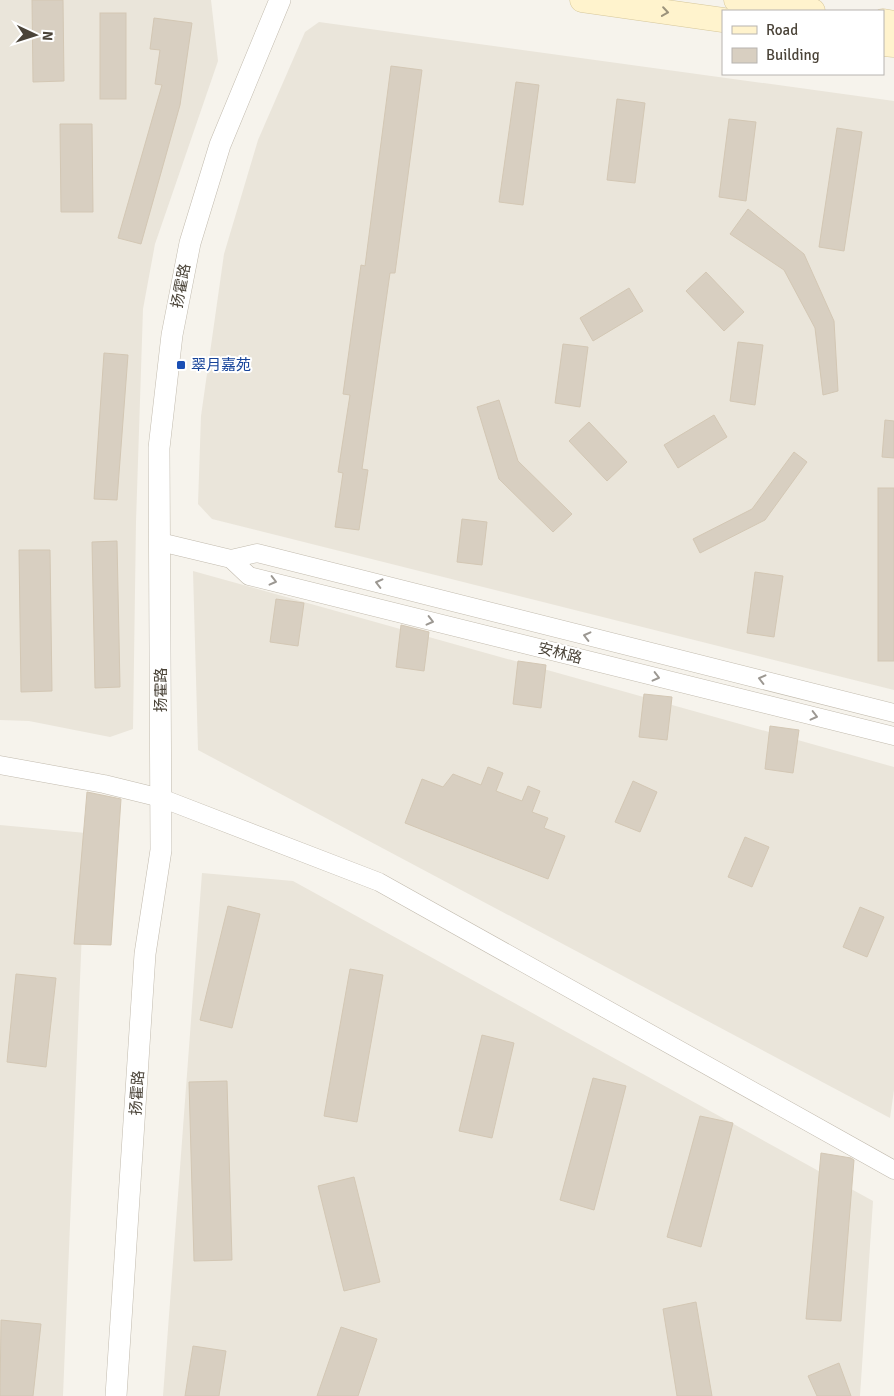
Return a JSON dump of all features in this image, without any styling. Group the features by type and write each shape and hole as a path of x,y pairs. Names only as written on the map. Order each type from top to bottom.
{"main road":[{"path":"582,0 722,20"},
{"path":"736,0 806,10"}],"street":[{"name":"扬霍路","path":"116,1396 145,954 161,850 159,448 172,335 190,243 220,145 280,0"},
{"name":"安林路","path":"160,542 231,559 250,576 894,736"},
{"name":"安林路","path":"231,559 256,552 894,713"},
{"path":"622,668 625,645"},
{"path":"0,765 104,784 161,798 379,882 894,1170"}],"shaded area":[{"path":"0,0 211,0 218,61 155,244 143,309 136,522 133,729 110,737 29,721 0,720"},
{"path":"319,22 894,101 894,690 212,519 198,504 201,416 224,254 258,140 305,32"},
{"path":"193,571 894,767 894,1090 890,1118 198,750"},
{"path":"0,825 86,833 63,1396 0,1396"},
{"path":"202,873 293,881 873,1201 860,1396 163,1396"}],"building":[{"path":"32,0 63,0 64,81 33,82"},
{"path":"100,13 126,13 126,99 100,99"},
{"path":"154,18 192,23 180,105 141,244 118,238 162,85 155,84 160,50 150,49"},
{"path":"391,66 422,70 395,273 390,273 362,469 368,470 359,530 335,527 343,473 338,472 350,395 343,394 361,265 365,266"},
{"path":"516,82 539,85 523,205 499,202"},
{"path":"617,99 645,103 635,183 607,180"},
{"path":"729,119 756,122 746,201 719,197"},
{"path":"60,124 92,124 93,212 61,212"},
{"path":"837,128 862,132 844,251 819,247"},
{"path":"748,209 804,254 834,321 838,391 823,395 815,328 784,270 730,234"},
{"path":"706,272 744,312 724,331 686,291"},
{"path":"629,288 643,311 593,341 580,318"},
{"path":"738,342 763,345 755,405 730,401"},
{"path":"563,344 588,347 580,407 555,403"},
{"path":"104,353 128,355 117,500 94,499"},
{"path":"499,400 518,461 572,514 553,532 499,479 477,407"},
{"path":"714,415 727,437 678,468 664,445"},
{"path":"885,420 894,421 894,458 882,457"},
{"path":"589,422 627,462 607,481 569,441"},
{"path":"794,452 807,462 765,520 700,553 693,539 752,509"},
{"path":"878,488 894,488 894,661 878,661"},
{"path":"462,519 487,522 482,565 457,562"},
{"path":"117,541 120,687 95,688 92,542"},
{"path":"19,550 50,550 52,691 21,692"},
{"path":"755,572 783,576 774,637 747,633"},
{"path":"276,599 304,603 298,646 270,642"},
{"path":"401,625 429,632 424,671 396,667"},
{"path":"518,661 546,665 541,708 513,704"},
{"path":"644,694 672,697 667,740 639,737"},
{"path":"770,726 799,730 793,773 765,769"},
{"path":"488,767 503,773 496,791 522,801 528,786 540,791 532,812 548,818 544,828 565,836 548,879 405,823 422,779 443,787 453,774 481,785"},
{"path":"633,781 657,792 640,832 615,822"},
{"path":"87,792 121,799 111,945 74,944"},
{"path":"745,837 769,847 752,887 728,877"},
{"path":"228,906 260,914 232,1028 200,1020"},
{"path":"860,907 884,917 867,957 843,947"},
{"path":"350,969 383,975 357,1122 324,1116"},
{"path":"16,974 56,978 46,1067 7,1062"},
{"path":"482,1035 514,1043 492,1138 459,1131"},
{"path":"593,1078 626,1086 594,1210 560,1200"},
{"path":"227,1081 232,1260 194,1261 189,1082"},
{"path":"700,1116 733,1123 701,1247 667,1237"},
{"path":"821,1153 854,1160 841,1321 806,1319"},
{"path":"354,1177 380,1282 344,1291 318,1186"},
{"path":"696,1302 712,1396 677,1396 663,1309"},
{"path":"1,1320 41,1324 33,1396 0,1396"},
{"path":"341,1327 377,1339 358,1396 317,1396"},
{"path":"193,1346 226,1351 219,1396 185,1396"},
{"path":"839,1363 851,1396 817,1396 808,1376"}],"place":[{"name":"翠月嘉苑","path":"181,365"}]}
